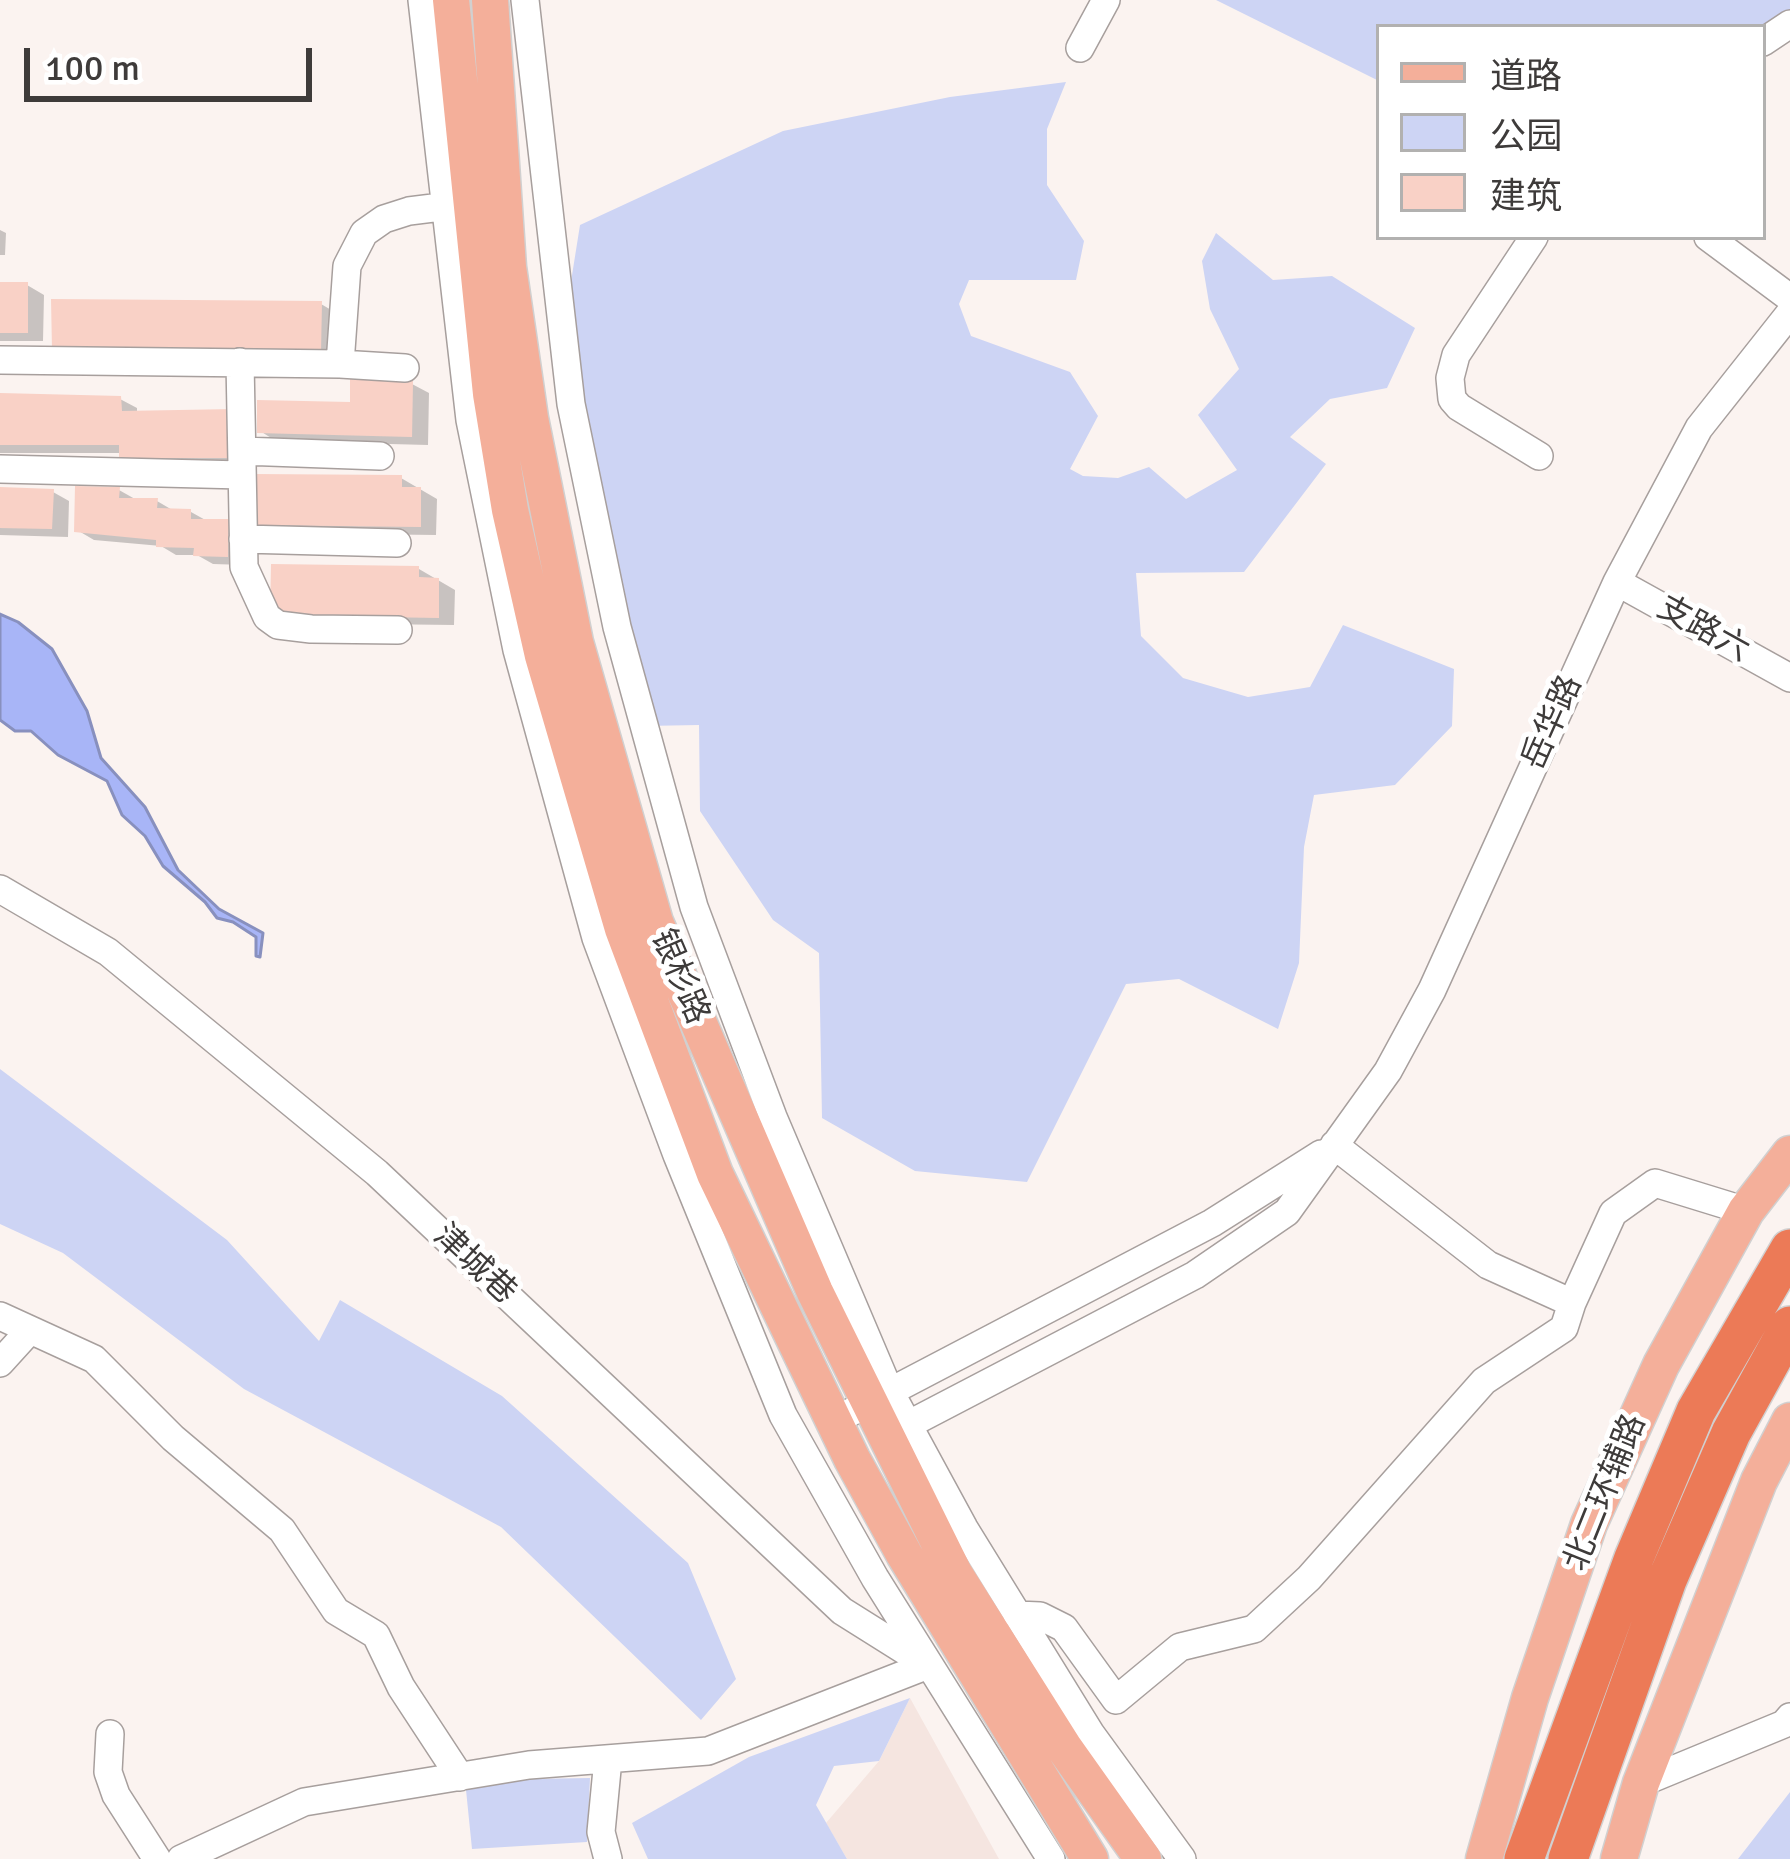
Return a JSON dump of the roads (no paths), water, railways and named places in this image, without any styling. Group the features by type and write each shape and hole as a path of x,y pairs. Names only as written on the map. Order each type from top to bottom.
{"highway":[{"path":"1524,1859 1634,1558 1696,1412 1790,1249"},
{"path":"1568,1859 1667,1580 1731,1433 1790,1326"}],"main road":[{"name":"银杉路","path":"451,0 491,394 510,510 543,656 623,929 715,1174 852,1459 927,1593 1090,1859"},
{"name":"银杉路","path":"490,0 473,205 508,267 530,418 575,642 656,922 815,1292 898,1430 954,1573 1065,1750 1143,1859"},
{"name":"北二环辅路","path":"1484,1859 1530,1699 1589,1524 1660,1364 1746,1211 1790,1154"},
{"path":"1619,1859 1640,1783 1759,1481 1790,1421"}],"street":[{"name":"银杉路","path":"422,0 473,205 470,420 512,627 596,938 677,1155 783,1415 928,1665 1051,1859"},
{"name":"银杉路","path":"525,0 571,404 616,627 694,907 879,1395"},
{"path":"1080,48 1106,0"},
{"path":"340,364 346,266 364,233 385,219 473,205"},
{"path":"1532,240 1456,355 1450,377 1452,399 1459,407 1539,456"},
{"path":"1712,240 1790,298"},
{"name":"岳华路","path":"852,1459 898,1430 1195,1275 1288,1212 1388,1071 1432,990 1617,582 1699,428 1790,313"},
{"path":"0,360 405,368"},
{"path":"240,362 244,567 267,616 278,625 311,629 398,630"},
{"path":"0,469 380,456"},
{"path":"243,539 397,543"},
{"name":"支路六","path":"1617,582 1790,678"},
{"name":"津城巷","path":"0,889 108,952 359,1158 842,1611 928,1665"},
{"path":"1334,1145 1488,1265 1572,1303"},
{"name":"岳华路","path":"834,1421 1212,1223 1334,1145"},
{"path":"1017,1615 1040,1616 1064,1628 1116,1700 1180,1647 1254,1628 1309,1578 1484,1381 1564,1328 1613,1213 1655,1183 1746,1211"},
{"path":"0,1316 94,1359 173,1438 282,1530 336,1611 376,1635 401,1687 460,1777"},
{"path":"0,1364 30,1330"},
{"name":"银杉路","path":"898,1430 1090,1734 1182,1859"},
{"path":"181,1859 304,1802 530,1765 708,1751 928,1665"},
{"path":"1640,1783 1784,1724 1790,1717"},
{"path":"110,1734 108,1772 116,1796 157,1859"},
{"path":"608,1760 601,1832 608,1859"}],"water":[{"path":"0,614 52,649 87,711 101,758 145,807 178,870 219,909 263,933 260,957 256,956 256,937 217,918 163,866 145,836 122,815 107,781 58,755 31,731 15,731 0,720"}]}
